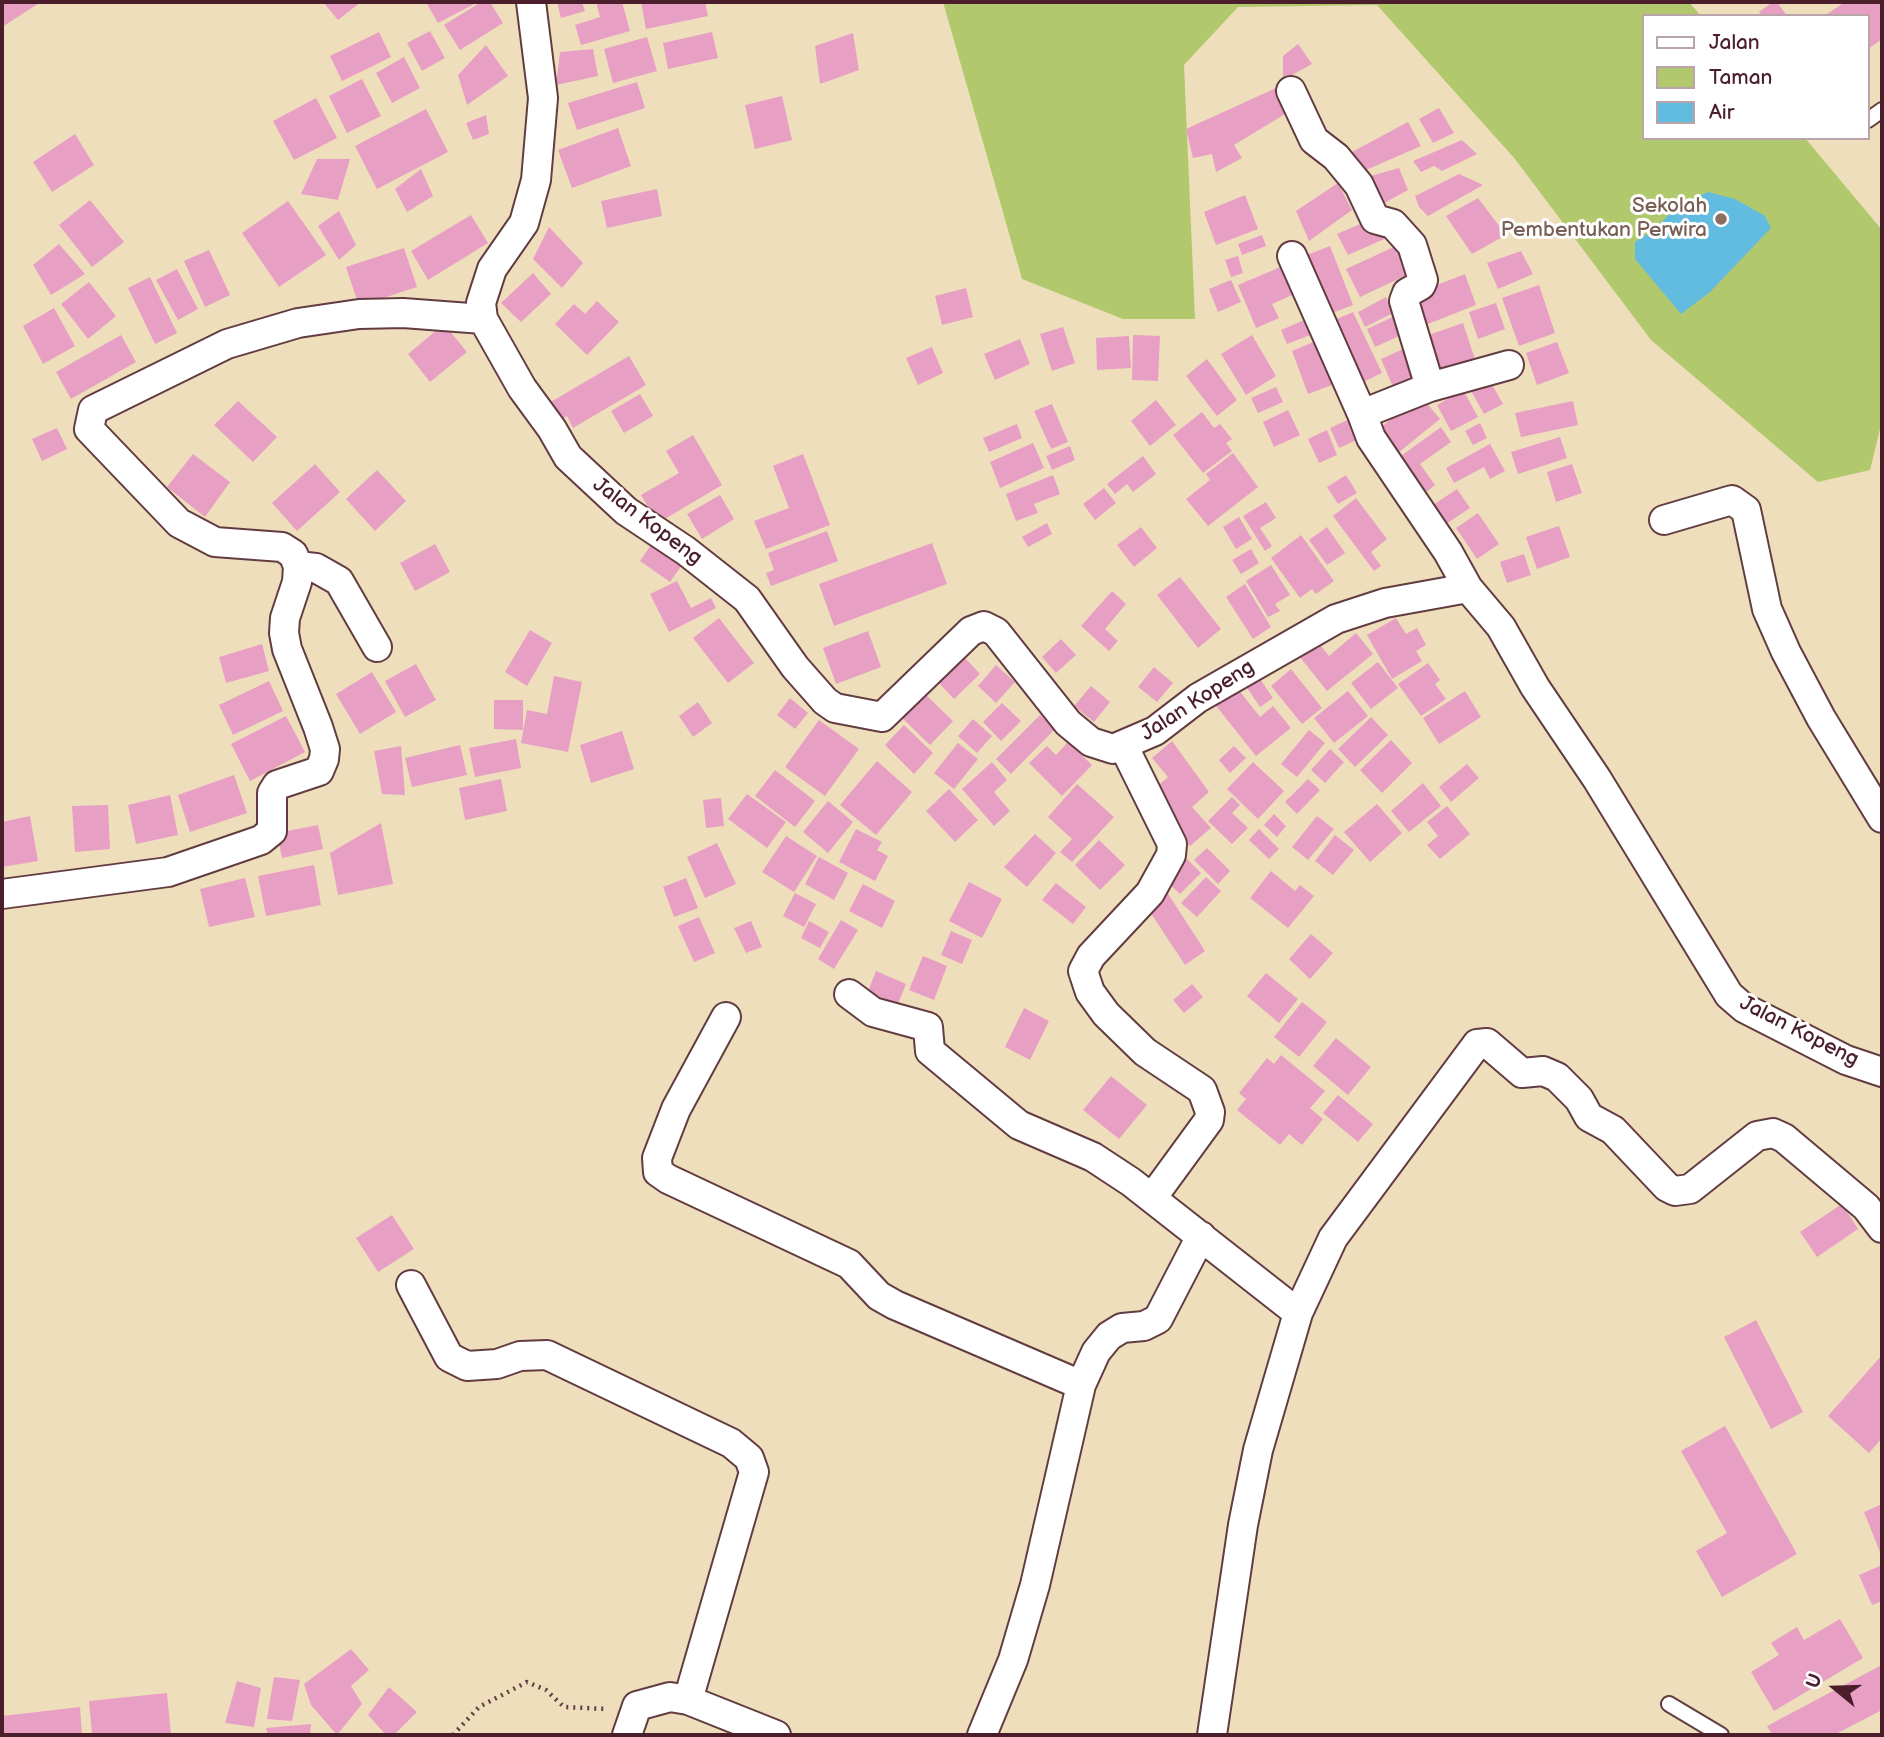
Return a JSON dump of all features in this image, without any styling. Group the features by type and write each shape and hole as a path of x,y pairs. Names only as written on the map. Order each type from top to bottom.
{"street":[{"path":"2,894 168,872 269,836 274,823 272,793 277,785 319,771 325,749 287,649 284,633 285,618 297,582 298,566 293,554 282,547 215,541 200,536 179,523 89,429 93,410 227,344 298,323 359,314 403,313 483,319 481,303 492,269 524,223 536,180 543,99 531,2"},
{"path":"1291,91 1314,140 1336,157 1359,185 1375,219 1393,224 1412,245 1423,280 1421,285 1407,293 1404,302 1430,387"},
{"path":"1292,256 1371,438 1448,552 1468,587"},
{"name":"Jalan Kopeng","path":"483,319 522,388 552,429 568,457 626,511 686,551 747,599 795,667 825,701 835,708 876,717 889,714 971,631 984,626 996,632 1068,723 1091,742 1114,749 1124,747 1155,731 1198,698 1336,618 1385,603 1468,587 1502,627 1535,687 1597,779 1728,995 1744,1008 1846,1060 1882,1072"},
{"path":"1362,414 1430,387 1509,365"},
{"path":"1664,520 1732,500 1746,510 1767,608 1786,652 1821,718 1882,818"},
{"path":"298,566 316,568 339,581 377,648"},
{"path":"1124,747 1172,844 1171,855 1150,893 1097,949 1083,971 1090,992 1105,1014 1145,1052 1202,1090 1210,1112 1209,1121 1152,1198"},
{"path":"849,994 873,1012 929,1027 930,1051 1019,1125 1093,1157 1152,1198 1298,1313"},
{"path":"726,1017 676,1109 657,1158 658,1172 849,1264 879,1296 895,1305 1081,1385"},
{"path":"1212,1735 1253,1475 1279,1372 1298,1313 1334,1238 1474,1047 1482,1042 1487,1043 1522,1073 1543,1071 1557,1077 1579,1099 1589,1117 1613,1130 1667,1187 1675,1191 1690,1189 1757,1136 1766,1132 1777,1133 1866,1207 1882,1228"},
{"path":"982,1735 1013,1660 1035,1586 1081,1385 1096,1352 1109,1336 1122,1328 1144,1326 1158,1320 1201,1236"},
{"path":"411,1284 449,1357 467,1366 497,1364 520,1356 547,1355 732,1443 748,1458 754,1472 688,1700"},
{"path":"627,1735 637,1706 670,1697 688,1700 776,1735"}],"lane":[{"path":"1669,1704 1721,1735"}],"path":[{"path":"453,1735 479,1707 527,1682 546,1690 564,1707 598,1710 637,1706"}],"green space":[{"name":"Sekolah Pembentukan Perwira","path":"943,2 1689,2 1699,14 1643,14 1643,140 1807,140 1882,230 1882,421 1870,470 1818,482 1651,340 1515,159 1377,5 1238,7 1184,65 1195,319 1123,319 1022,279"}],"water":[{"path":"1708,192 1735,199 1765,216 1771,228 1710,292 1681,314 1635,259 1635,242 1655,229 1677,206"}],"building":[{"path":"2,2 41,2 2,27"},
{"path":"323,2 361,2 338,20"},
{"path":"426,2 478,2 438,23"},
{"path":"481,2 490,2 503,23 460,50 444,25"},
{"path":"557,2 582,2 585,11 561,18"},
{"path":"596,2 622,2 630,31 581,45 575,25 600,17"},
{"path":"641,2 705,2 708,16 646,29"},
{"path":"1777,2 1786,14 1760,14 1759,12"},
{"path":"1845,2 1882,2 1882,39 1870,48 1870,14 1827,14"},
{"path":"430,31 445,58 422,71 407,43"},
{"path":"379,32 391,57 342,81 330,56"},
{"path":"712,32 718,58 668,69 663,43"},
{"path":"853,33 859,70 820,84 815,46"},
{"path":"647,37 657,71 613,83 604,49"},
{"path":"1298,44 1312,64 1283,80 1283,56"},
{"path":"486,45 508,76 467,105 458,75"},
{"path":"593,49 598,76 556,85 560,52"},
{"path":"404,57 420,88 392,103 376,73"},
{"path":"362,79 381,116 347,133 329,96"},
{"path":"637,82 645,108 577,130 568,103"},
{"path":"1276,88 1290,111 1234,145 1242,158 1216,172 1212,154 1193,158 1186,129"},
{"path":"782,96 792,140 755,149 745,105"},
{"path":"316,98 337,138 294,160 273,121"},
{"path":"1439,108 1454,133 1433,143 1419,119"},
{"path":"426,109 448,152 377,189 355,146"},
{"path":"486,115 489,134 473,140 466,123"},
{"path":"1408,122 1421,146 1359,173 1350,153"},
{"path":"618,128 631,166 572,188 558,150"},
{"path":"75,134 94,165 52,192 33,162"},
{"path":"1462,140 1477,154 1442,171 1434,166 1421,172 1413,161"},
{"path":"317,159 350,159 338,200 301,194"},
{"path":"1399,168 1408,190 1379,206 1367,177"},
{"path":"421,169 433,196 407,212 395,189"},
{"path":"1459,174 1483,185 1428,216 1419,207 1415,196"},
{"path":"1338,183 1352,210 1309,241 1296,211"},
{"path":"657,189 662,216 607,228 601,201"},
{"path":"1245,195 1258,229 1216,245 1204,212"},
{"path":"1478,198 1506,235 1472,254 1446,216"},
{"path":"90,200 124,242 92,267 59,225"},
{"path":"288,201 326,255 279,287 242,233"},
{"path":"339,211 356,245 339,260 318,226"},
{"path":"471,215 488,243 428,280 411,251"},
{"path":"1365,222 1391,236 1348,255 1337,234"},
{"path":"549,227 583,263 562,288 533,259"},
{"path":"1262,235 1266,246 1242,255 1238,244"},
{"path":"59,244 85,274 51,295 33,265"},
{"path":"1398,245 1411,273 1360,297 1346,269"},
{"path":"1330,246 1353,305 1322,317 1299,258"},
{"path":"404,248 417,287 359,306 346,267"},
{"path":"209,250 230,295 205,307 184,261"},
{"path":"1521,251 1533,274 1498,289 1487,263"},
{"path":"1238,256 1243,273 1231,277 1225,260"},
{"path":"1290,263 1301,291 1272,304 1279,318 1256,328 1238,285"},
{"path":"177,269 198,309 178,320 156,280"},
{"path":"533,273 551,294 521,322 501,303"},
{"path":"1465,274 1476,305 1423,326 1411,295"},
{"path":"150,277 177,333 155,344 128,288"},
{"path":"1231,280 1241,302 1218,312 1209,289"},
{"path":"89,282 116,316 88,339 61,304"},
{"path":"1539,285 1555,333 1519,346 1502,298"},
{"path":"966,288 973,317 942,325 935,296"},
{"path":"1386,297 1393,313 1365,327 1358,312"},
{"path":"597,301 619,322 587,355 555,324 574,304 585,314"},
{"path":"1496,303 1505,329 1478,339 1469,312"},
{"path":"54,308 75,346 43,364 23,326"},
{"path":"1353,312 1382,373 1357,385 1328,323"},
{"path":"1399,314 1408,332 1375,347 1367,329"},
{"path":"1312,317 1318,332 1287,344 1281,330"},
{"path":"1463,323 1478,368 1438,381 1423,337"},
{"path":"444,324 467,352 430,382 408,354"},
{"path":"1063,327 1075,363 1052,371 1040,334"},
{"path":"121,335 136,362 71,399 56,372"},
{"path":"1133,335 1160,336 1158,381 1132,380"},
{"path":"1252,335 1276,376 1246,395 1221,354"},
{"path":"1129,336 1131,368 1097,370 1096,338"},
{"path":"1323,338 1340,382 1308,394 1292,351"},
{"path":"1020,339 1030,364 995,380 984,354"},
{"path":"1557,342 1569,373 1537,385 1526,353"},
{"path":"1410,346 1426,380 1396,394 1381,359"},
{"path":"932,347 943,373 918,385 906,358"},
{"path":"629,356 646,385 573,428 567,416 559,421 549,403"},
{"path":"1207,359 1237,400 1217,416 1186,376"},
{"path":"1489,379 1503,404 1484,414 1470,389"},
{"path":"1276,387 1283,402 1258,413 1251,398"},
{"path":"1463,390 1478,417 1451,431 1437,405"},
{"path":"640,394 653,416 624,433 611,411"},
{"path":"1420,395 1440,419 1393,457 1374,433"},
{"path":"1156,400 1176,425 1150,446 1131,421"},
{"path":"238,401 277,437 253,462 214,425"},
{"path":"1573,401 1578,425 1521,437 1515,413"},
{"path":"1052,404 1068,442 1051,449 1034,411"},
{"path":"1288,410 1300,435 1274,447 1263,422"},
{"path":"1202,412 1214,428 1220,424 1232,439 1226,443 1232,451 1203,473 1173,435"},
{"path":"1354,417 1363,437 1339,448 1330,428"},
{"path":"1480,423 1487,438 1473,445 1465,431"},
{"path":"1017,424 1022,438 989,452 983,438"},
{"path":"1441,427 1451,442 1420,464 1435,485 1420,497 1394,461"},
{"path":"57,428 67,449 42,461 32,439"},
{"path":"1327,430 1337,455 1319,463 1308,439"},
{"path":"693,435 722,485 658,523 641,495 679,473 666,451"},
{"path":"1560,437 1567,458 1518,474 1511,452"},
{"path":"1033,443 1044,468 1000,488 990,462"},
{"path":"1490,444 1505,471 1490,479 1484,467 1454,483 1446,468"},
{"path":"1070,446 1075,460 1052,470 1046,456"},
{"path":"1233,453 1258,487 1208,526 1186,499 1210,480 1206,474"},
{"path":"193,454 230,482 205,517 167,487"},
{"path":"803,454 830,525 766,549 754,521 789,508 773,466"},
{"path":"1143,456 1156,474 1133,492 1127,484 1115,494 1107,484"},
{"path":"315,464 340,492 297,531 272,503"},
{"path":"1572,464 1582,493 1556,502 1547,472"},
{"path":"377,470 406,501 375,531 346,499"},
{"path":"1053,475 1060,494 1034,504 1038,513 1016,521 1006,494"},
{"path":"1346,475 1357,493 1338,504 1327,487"},
{"path":"1104,488 1116,503 1095,520 1083,504"},
{"path":"1457,489 1470,508 1443,526 1430,507"},
{"path":"720,495 734,519 702,539 687,514"},
{"path":"1356,498 1387,539 1371,552 1381,566 1374,571 1333,516"},
{"path":"1266,502 1276,518 1260,528 1272,546 1265,551 1243,516"},
{"path":"1478,513 1499,544 1477,559 1456,528"},
{"path":"1239,517 1252,539 1236,549 1223,527"},
{"path":"1047,523 1052,534 1028,547 1022,537"},
{"path":"1559,526 1570,557 1537,569 1526,537"},
{"path":"1141,527 1157,548 1134,567 1117,545"},
{"path":"1327,527 1345,553 1327,565 1309,540"},
{"path":"827,531 838,561 771,586 766,573 774,570 768,553"},
{"path":"1301,535 1334,581 1316,594 1312,589 1300,598 1271,558"},
{"path":"652,543 682,565 670,582 640,561"},
{"path":"932,543 947,584 834,626 819,584"},
{"path":"435,544 450,572 415,591 400,563"},
{"path":"1251,549 1259,563 1241,574 1232,560"},
{"path":"1524,554 1531,575 1507,583 1500,562"},
{"path":"1271,565 1290,595 1275,604 1280,611 1268,617 1246,581"},
{"path":"1180,577 1221,629 1198,648 1157,595"},
{"path":"677,581 691,608 711,598 716,608 669,632 650,594"},
{"path":"1245,584 1271,627 1253,639 1226,597"},
{"path":"1112,591 1126,604 1105,629 1118,641 1109,651 1081,626"},
{"path":"719,618 754,663 728,683 693,638"},
{"path":"1396,618 1406,634 1417,628 1426,645 1416,651 1422,661 1392,679 1367,635"},
{"path":"530,630 552,643 527,686 505,672"},
{"path":"868,631 881,667 836,684 823,648"},
{"path":"1356,633 1373,654 1327,691 1299,656 1318,642 1329,656"},
{"path":"1061,639 1076,655 1056,673 1042,657"},
{"path":"262,644 269,671 226,683 219,657"},
{"path":"965,658 980,674 954,699 939,683"},
{"path":"1378,662 1398,688 1371,709 1351,683"},
{"path":"1428,663 1440,680 1435,684 1446,699 1421,716 1398,684"},
{"path":"416,664 436,700 405,717 385,681"},
{"path":"996,665 1015,682 996,703 978,686"},
{"path":"1154,667 1173,683 1157,702 1138,687"},
{"path":"1291,669 1322,708 1302,724 1271,686"},
{"path":"372,672 396,712 360,734 336,694"},
{"path":"554,676 582,682 568,752 521,743 527,710 547,714"},
{"path":"1258,676 1273,698 1260,707 1245,685"},
{"path":"269,681 283,711 233,735 219,705"},
{"path":"1234,684 1260,717 1273,706 1291,728 1256,756 1213,702"},
{"path":"1091,686 1110,702 1094,722 1074,706"},
{"path":"1348,691 1368,716 1334,743 1314,718"},
{"path":"1465,691 1481,717 1439,744 1423,718"},
{"path":"924,693 953,721 930,745 901,717"},
{"path":"790,698 808,713 795,729 777,715"},
{"path":"494,700 523,700 523,730 494,729"},
{"path":"698,702 712,723 693,737 679,716"},
{"path":"1002,703 1021,721 1001,741 983,722"},
{"path":"1040,715 1055,729 1011,774 996,759"},
{"path":"286,716 305,752 250,781 231,744"},
{"path":"1371,717 1388,735 1355,767 1338,749"},
{"path":"973,719 992,736 977,753 958,736"},
{"path":"819,720 859,749 825,796 785,767"},
{"path":"904,725 933,753 914,774 885,745"},
{"path":"1309,730 1325,743 1297,777 1281,764"},
{"path":"622,731 634,769 591,783 580,745"},
{"path":"516,739 521,768 475,777 469,748"},
{"path":"1391,740 1412,763 1382,793 1360,770"},
{"path":"1172,741 1209,792 1192,807 1211,828 1190,846 1147,795 1168,777 1152,758"},
{"path":"1068,742 1092,765 1062,796 1029,763 1047,746 1056,755"},
{"path":"958,743 978,759 954,789 934,773"},
{"path":"460,745 467,775 412,787 405,758"},
{"path":"401,746 405,795 382,794 374,751"},
{"path":"1234,746 1246,758 1230,773 1219,760"},
{"path":"1330,749 1344,762 1325,783 1311,770"},
{"path":"877,761 912,792 876,835 840,805"},
{"path":"992,762 1007,780 994,792 1010,811 994,826 962,789"},
{"path":"1253,762 1284,791 1258,819 1227,789"},
{"path":"1467,764 1479,778 1451,802 1439,787"},
{"path":"775,770 815,801 795,827 755,796"},
{"path":"234,775 247,813 190,832 178,795"},
{"path":"501,779 507,811 465,820 459,788"},
{"path":"1308,779 1320,790 1297,814 1285,802"},
{"path":"1423,783 1441,806 1409,832 1391,811"},
{"path":"1077,784 1114,817 1072,862 1060,852 1072,839 1048,817"},
{"path":"949,789 978,820 955,842 926,811"},
{"path":"747,794 786,822 767,848 728,819"},
{"path":"170,795 178,835 136,844 128,805"},
{"path":"1232,797 1240,805 1232,813 1248,828 1232,844 1208,821"},
{"path":"721,798 724,826 706,828 703,800"},
{"path":"828,801 853,822 828,853 803,832"},
{"path":"1377,804 1402,833 1370,862 1344,832"},
{"path":"108,805 110,849 75,852 72,806"},
{"path":"1447,806 1470,834 1440,859 1427,845 1438,836 1427,822"},
{"path":"1274,814 1286,826 1277,837 1264,825"},
{"path":"30,816 38,861 2,867 2,822"},
{"path":"1317,816 1334,829 1308,860 1292,847"},
{"path":"381,823 393,884 338,895 330,853"},
{"path":"318,825 323,849 282,858 277,833"},
{"path":"856,829 882,842 877,850 888,856 875,881 839,862"},
{"path":"1259,829 1279,849 1269,859 1249,840"},
{"path":"1035,834 1056,853 1027,887 1004,867"},
{"path":"1335,835 1354,850 1333,875 1315,861"},
{"path":"786,836 817,856 794,892 762,872"},
{"path":"1099,840 1125,865 1100,890 1075,865"},
{"path":"717,843 736,884 705,898 687,857"},
{"path":"1207,848 1230,871 1218,884 1194,860"},
{"path":"819,857 848,873 834,900 805,884"},
{"path":"1187,859 1201,873 1180,894 1166,881"},
{"path":"314,865 321,905 266,916 258,876"},
{"path":"1271,871 1295,891 1300,885 1314,896 1288,928 1250,898"},
{"path":"1206,877 1221,891 1197,917 1181,903"},
{"path":"245,878 255,917 209,927 200,889"},
{"path":"686,878 698,908 674,917 663,887"},
{"path":"969,882 1002,899 982,938 949,921"},
{"path":"1056,883 1086,907 1073,924 1042,900"},
{"path":"863,884 895,901 882,928 849,911"},
{"path":"1167,892 1205,951 1185,965 1146,906"},
{"path":"795,893 816,904 804,927 783,916"},
{"path":"699,917 715,953 694,962 678,926"},
{"path":"841,920 858,930 834,969 818,959"},
{"path":"751,921 762,947 746,953 734,928"},
{"path":"809,921 829,932 820,948 801,938"},
{"path":"951,931 972,940 962,964 941,955"},
{"path":"1311,934 1333,953 1310,979 1289,959"},
{"path":"923,956 947,966 934,1000 909,990"},
{"path":"876,971 906,984 895,1011 865,999"},
{"path":"1266,973 1298,999 1279,1023 1247,996"},
{"path":"1192,984 1203,997 1184,1013 1173,1000"},
{"path":"1302,1002 1327,1022 1299,1057 1274,1037"},
{"path":"1024,1008 1049,1021 1030,1060 1005,1047"},
{"path":"1336,1038 1371,1067 1348,1095 1313,1066"},
{"path":"1281,1055 1325,1091 1310,1108 1323,1119 1302,1145 1289,1134 1280,1145 1237,1110 1246,1099 1239,1093 1267,1058 1274,1064"},
{"path":"1111,1076 1147,1105 1119,1139 1083,1110"},
{"path":"1338,1095 1373,1124 1358,1142 1323,1113"},
{"path":"1842,1204 1858,1229 1817,1257 1800,1232"},
{"path":"392,1215 414,1249 378,1272 356,1238"},
{"path":"1756,1320 1803,1412 1771,1429 1724,1337"},
{"path":"1882,1355 1882,1438 1869,1453 1828,1416"},
{"path":"1725,1426 1797,1554 1722,1597 1696,1551 1727,1533 1681,1451"},
{"path":"1882,1504 1882,1551 1880,1552 1864,1512"},
{"path":"1882,1565 1882,1601 1872,1605 1859,1575"},
{"path":"1840,1619 1863,1658 1774,1711 1751,1672 1779,1655 1771,1643 1797,1627 1804,1640"},
{"path":"351,1649 369,1670 351,1686 362,1704 337,1735 311,1705 304,1684"},
{"path":"1880,1666 1882,1710 1834,1735 1772,1735 1767,1726"},
{"path":"274,1677 300,1680 292,1721 267,1719"},
{"path":"237,1681 261,1688 254,1727 225,1723"},
{"path":"389,1687 417,1712 394,1735 386,1735 368,1715"},
{"path":"167,1693 171,1735 92,1735 89,1701"},
{"path":"80,1707 82,1735 2,1735 2,1716"},
{"path":"311,1724 310,1735 268,1735 266,1728"}],"place":[{"name":"Sekolah Pembentukan Perwira","path":"1721,219"}]}
